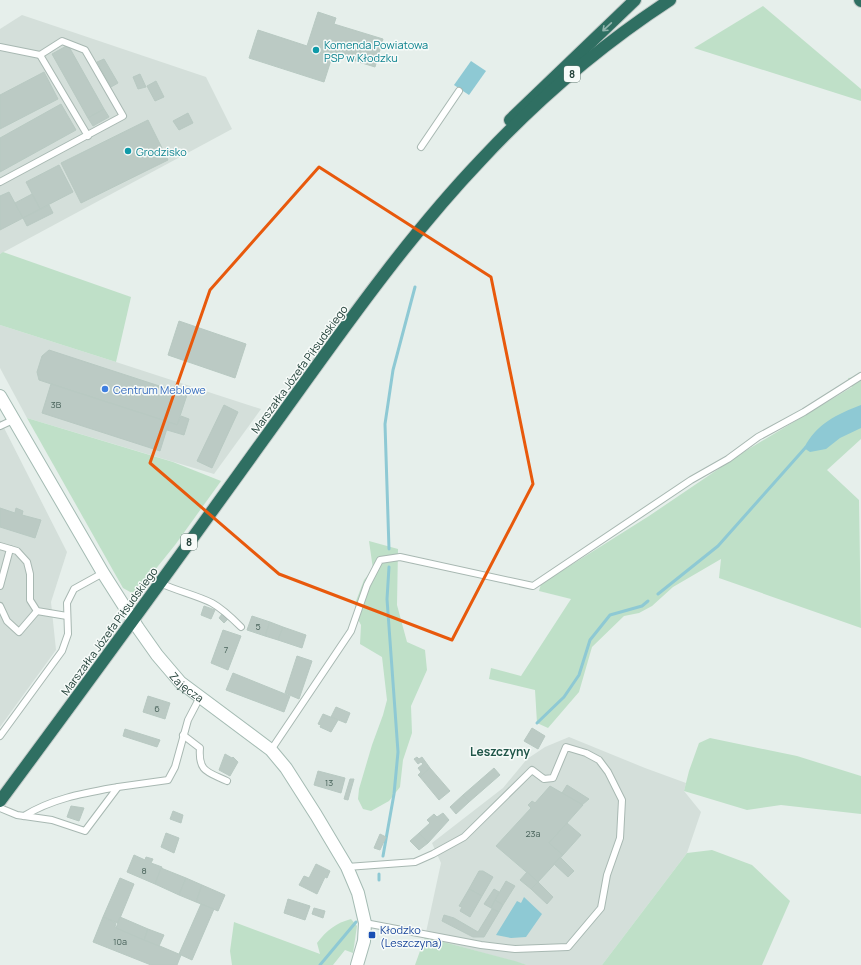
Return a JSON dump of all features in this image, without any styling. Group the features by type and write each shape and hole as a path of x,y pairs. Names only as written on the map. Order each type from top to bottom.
{"highway":[{"path":"482,158 492,142 513,117 635,0"},
{"name":"Marszałka Józefa Piłsudskiego","path":"0,801 395,261 426,222 482,158 574,72 645,16 670,0"}],"street":[{"name":"Zajęcza","path":"0,396 103,573 157,655 180,682 271,750 286,768 347,868 358,893 365,924 364,941 357,965"}],"lane":[{"path":"0,48 40,55 62,41 85,50 123,116 0,182"},
{"path":"40,55 88,136"},
{"path":"421,147 460,91"},
{"path":"271,750 351,631 367,585 380,560 400,557 534,586 691,480 728,459 753,440 804,412 861,376"},
{"path":"0,426 13,420"},
{"path":"0,546 17,551 27,562 30,574 30,600 37,611 66,616"},
{"path":"0,586 10,549"},
{"path":"0,736 62,651 68,634 66,616 67,603 74,589 103,573"},
{"path":"160,583 212,603 224,611 241,627"},
{"path":"0,606 7,621 18,632 37,611"},
{"path":"24,816 36,809 74,795 168,780 175,767 188,720 200,697"},
{"path":"183,735 200,748 200,763 203,769 227,781"},
{"path":"347,868 415,862 464,837 532,770 544,779 553,778 566,747 586,753 599,760 608,772 622,800 620,838 607,874 601,908 568,947 515,949 480,945 365,924"},
{"path":"0,808 17,815 52,820 85,831 118,787"}],"highlighted area":[{"path":"319,167 491,277 533,484 452,640 279,574 150,463 210,290"}],"shaded area":[{"path":"22,15 206,77 232,129 0,254 0,29"},
{"name":"Centrum Meblowe","path":"0,325 261,409 214,474 27,418 0,368"},
{"path":"0,420 67,552 51,602 56,650 0,727"},
{"path":"569,737 686,783 684,791 701,812 687,853 602,965 527,965 425,937 441,863 432,843 503,788 527,759 545,747"}],"green space":[{"path":"763,6 861,89 861,101 694,48"},
{"path":"3,252 131,297 116,362 0,325 0,254"},
{"path":"861,377 861,439 827,470 859,500 861,628 719,578 721,559 673,587 652,606 639,613 624,616 592,647 579,692 548,728 537,723 535,690 489,679 491,668 521,676 571,599 539,591 541,584 649,516 742,453 852,387 848,378"},
{"path":"27,418 173,462 221,481 175,545 142,586 132,593 123,588"},
{"path":"369,541 398,549 397,605 407,642 425,650 427,670 411,706 412,733 403,760 400,787 389,801 371,811 363,809 358,799 359,789 387,700 382,657 360,644 361,625 355,614 356,601 364,580 373,569"},
{"path":"710,738 797,756 861,776 861,814 781,805 747,810 684,791 699,743"},
{"path":"712,850 752,865 790,901 762,965 602,965 687,853"},
{"path":"351,919 357,926 353,953 345,950 333,965 232,965 230,951 234,922 320,954 317,943 321,938 336,925"},
{"path":"425,937 515,961 527,965 415,965"}],"water":[{"path":"471,61 486,71 469,95 454,85"},
{"path":"861,405 861,428 840,438 826,449 810,452 804,448 821,426 836,416"},
{"path":"524,897 542,914 526,937 511,938 496,935 517,901 521,903"}],"building":[{"name":"Komenda Powiatowa PSP w Kłodzku","path":"318,12 336,18 334,24 383,39 375,67 333,54 324,82 249,58 258,30 307,46"},
{"path":"68,45 104,109 88,118 52,54"},
{"path":"104,59 118,83 111,87 97,62"},
{"path":"44,72 58,99 0,129 0,95"},
{"path":"140,74 146,87 138,89 133,77"},
{"path":"156,81 164,97 155,101 147,86"},
{"path":"61,104 76,130 0,172 0,138"},
{"path":"104,109 109,117 93,126 88,118"},
{"path":"188,113 193,123 179,130 173,121"},
{"path":"148,120 168,160 81,203 61,163"},
{"path":"59,165 73,192 40,209 26,182"},
{"path":"9,192 23,218 0,230 0,196"},
{"path":"32,194 40,209 23,218 15,203"},
{"path":"49,205 53,213 27,226 23,218"},
{"path":"179,321 246,344 235,378 168,355"},
{"path":"49,350 187,395 177,425 39,380 37,372 42,356"},
{"path":"51,384 169,422 160,451 42,413"},
{"path":"224,405 238,412 212,468 197,461"},
{"path":"181,416 189,419 184,435 167,430 169,422 177,425"},
{"path":"0,508 15,513 16,508 23,511 22,515 41,520 35,538 0,527"},
{"path":"204,606 215,610 211,619 201,615"},
{"path":"222,614 228,619 224,623 219,618"},
{"path":"252,616 270,622 265,636 247,630"},
{"path":"270,622 283,627 278,640 265,636"},
{"path":"283,627 306,635 302,648 278,640"},
{"path":"223,630 241,636 228,670 211,663"},
{"path":"297,656 312,661 299,699 285,693"},
{"path":"233,673 290,696 284,712 226,690"},
{"path":"148,696 170,703 165,719 143,712"},
{"path":"336,707 350,713 346,723 331,717"},
{"path":"323,714 338,720 331,732 320,727 321,725 318,724"},
{"path":"532,728 545,736 538,749 524,741"},
{"path":"125,729 160,740 157,747 123,736"},
{"path":"225,754 232,758 233,757 238,762 230,776 219,770"},
{"path":"417,757 419,759 422,757 430,768 420,777 418,775 421,772 418,768 423,764 421,762 418,764 414,759"},
{"path":"430,768 450,791 439,800 420,777"},
{"path":"494,768 500,775 469,802 463,795"},
{"path":"318,771 345,778 341,793 314,785"},
{"path":"350,779 354,779 348,800 344,799"},
{"path":"567,785 589,799 582,805 562,793"},
{"path":"550,786 583,805 549,843 563,855 538,882 496,846 531,808 528,805 532,801 535,803"},
{"path":"463,795 469,802 456,814 450,807"},
{"path":"71,806 84,808 79,821 67,817"},
{"path":"173,811 183,815 181,823 170,819"},
{"path":"443,813 449,820 428,843 419,833 430,823 427,820 434,814 437,817"},
{"path":"567,823 581,835 563,855 549,843"},
{"path":"166,833 179,838 174,853 161,847"},
{"path":"419,833 428,843 419,850 410,841"},
{"path":"380,834 386,837 380,850 374,848"},
{"path":"134,855 145,860 146,857 153,859 151,863 162,867 155,884 127,872"},
{"path":"560,857 574,871 568,877 554,864"},
{"path":"316,864 330,871 327,878 325,877 317,894 299,885 304,876 309,878"},
{"path":"161,868 186,878 179,895 155,884"},
{"path":"479,871 483,871 493,877 482,896 469,889"},
{"path":"527,872 538,882 531,889 520,880"},
{"path":"120,878 134,884 118,923 103,917"},
{"path":"186,878 202,885 196,902 179,895"},
{"path":"506,881 515,886 503,905 495,900"},
{"path":"538,882 553,897 547,904 531,889"},
{"path":"202,885 225,895 218,911 196,902"},
{"path":"469,889 482,896 470,917 460,911 462,907 459,906"},
{"path":"494,889 499,892 491,908 484,904"},
{"path":"288,899 310,906 305,920 284,913"},
{"path":"495,900 503,905 499,912 491,908"},
{"path":"201,904 214,909 192,960 179,954"},
{"path":"314,908 325,911 323,918 312,914"},
{"path":"492,909 499,912 484,937 473,937 442,921 444,915 454,918 478,932"},
{"path":"103,917 116,923 115,927 181,955 177,965 151,965 93,942"},
{"path":"120,917 148,929 144,940 116,928"},
{"path":"148,929 164,935 159,946 144,940"}],"waterway":[{"path":"389,549 385,424 393,370 415,287"},
{"path":"658,594 718,546 806,447"},
{"path":"383,856 394,794 398,752 387,599 389,567"},
{"path":"537,723 564,697 579,675 590,640 610,615 642,606 648,601"},
{"path":"379,874 379,880"},
{"path":"320,965 356,922"}],"place":[{"name":"Komenda Powiatowa PSP w Kłodzku","path":"316,50"},
{"name":"Grodzisko","path":"128,151"},
{"name":"Centrum Meblowe","path":"105,389"},
{"name":"Kłodzko (Leszczyna)","path":"372,935"}],"district":[{"name":"Leszczyny","path":"500,751"}]}
